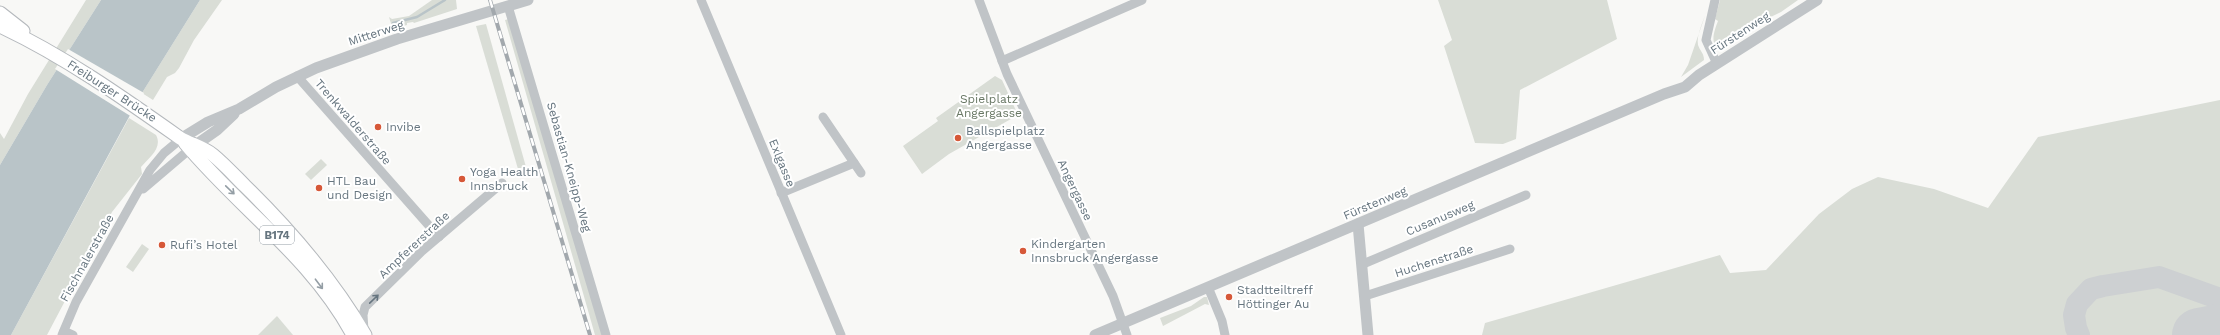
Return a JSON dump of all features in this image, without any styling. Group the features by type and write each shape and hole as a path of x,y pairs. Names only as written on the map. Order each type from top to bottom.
{"main road":[{"name":"B174","path":"0,13 41,46"},
{"name":"B174","path":"0,26 41,46"},
{"name":"Freiburger Brücke","path":"41,46 155,118 182,138"},
{"name":"B174","path":"182,138 193,147 282,241 311,274 360,335"}],"street":[{"name":"Mitterweg","path":"182,138 211,120 239,109 297,76 386,42 528,0"},
{"name":"Exlgasse","path":"701,0 841,335"},
{"name":"Angergasse","path":"979,0 1002,61 1124,323 1127,335"},
{"path":"1002,61 1142,0"},
{"path":"1715,0 1706,40 1717,64"},
{"name":"Fürstenweg","path":"1096,335 1664,94 1682,82 1699,75 1717,64 1817,0"},
{"name":"Sebastian-Kneipp-Weg","path":"508,6 606,335"},
{"name":"Trenkwalderstraße","path":"297,76 439,236"},
{"name":"Mitterweg","path":"193,147 217,130 239,109"},
{"path":"823,117 861,173"},
{"name":"Fischnalerstraße","path":"63,333 76,302 150,170 164,153 182,138"},
{"name":"Fischnalerstraße","path":"137,194 193,147"},
{"path":"781,193 854,163"},
{"name":"Ampfererstraße","path":"360,335 365,307 439,236 502,183"},
{"name":"Cusanusweg","path":"1363,264 1526,195"},
{"path":"1358,224 1363,264 1368,335"},
{"name":"Huchenstraße","path":"1365,296 1510,249"},
{"path":"1208,287 1222,321 1225,335"},
{"path":"63,333 73,335"}],"green space":[{"path":"86,0 101,0 47,85 0,165 0,133 4,139 28,94"},
{"path":"200,0 222,0 194,40 179,68 175,73 167,77 153,100 142,93"},
{"path":"432,0 456,0 457,9 414,23 407,23 407,25 395,28 392,27 389,17 392,19 409,16"},
{"path":"1438,0 1607,0 1617,39 1520,90 1516,139 1503,144 1475,143 1444,46 1452,40"},
{"path":"1720,0 1798,0 1781,12 1752,26 1717,48 1713,38 1718,21 1715,19"},
{"path":"509,19 602,335 595,335 505,20"},
{"path":"486,24 526,167 518,169 476,26"},
{"path":"1699,34 1698,45 1704,60 1681,77 1688,65"},
{"name":"Spielplatz Angergasse","path":"995,76 1002,80 1018,115 949,154 922,174 903,146 938,121 936,118"},
{"path":"2220,100 2220,335 1482,335 1485,323 1720,255 1730,273 1766,270 1819,214 1852,189 1878,177 1934,189 1988,208 2038,137"},
{"path":"129,118 156,135 158,144 154,152 141,167 142,174 112,212 47,335 11,335"},
{"path":"321,159 327,165 311,180 305,174"},
{"path":"142,244 149,249 133,272 126,267"},
{"path":"1204,297 1207,297 1209,305 1205,304 1163,326 1160,318 1191,306"},
{"path":"277,316 293,335 258,335"}],"shaded area":[{"path":"101,0 200,0 142,93 11,335 0,335 0,165 47,85"}],"pier":[{"path":"68,49 144,93 132,117 55,69"}],"waterway":[{"path":"393,23 417,17 445,0"}],"taxiway":[{"path":"2079,335 2076,328 2074,315 2077,304 2091,289 2159,277 2220,299"}],"runway":[{"path":"2199,335 2220,331"}],"railway":[{"path":"490,0 590,335"}],"place":[{"name":"Invibe","path":"378,127"},
{"name":"Ballspielplatz Angergasse","path":"958,138"},
{"name":"Yoga Health Innsbruck","path":"462,179"},
{"name":"HTL Bau und Design","path":"319,188"},
{"name":"Rufi’s Hotel","path":"162,245"},
{"name":"Kindergarten Innsbruck Angergasse","path":"1023,251"},
{"name":"Stadtteiltreff Höttinger Au","path":"1229,297"}]}
